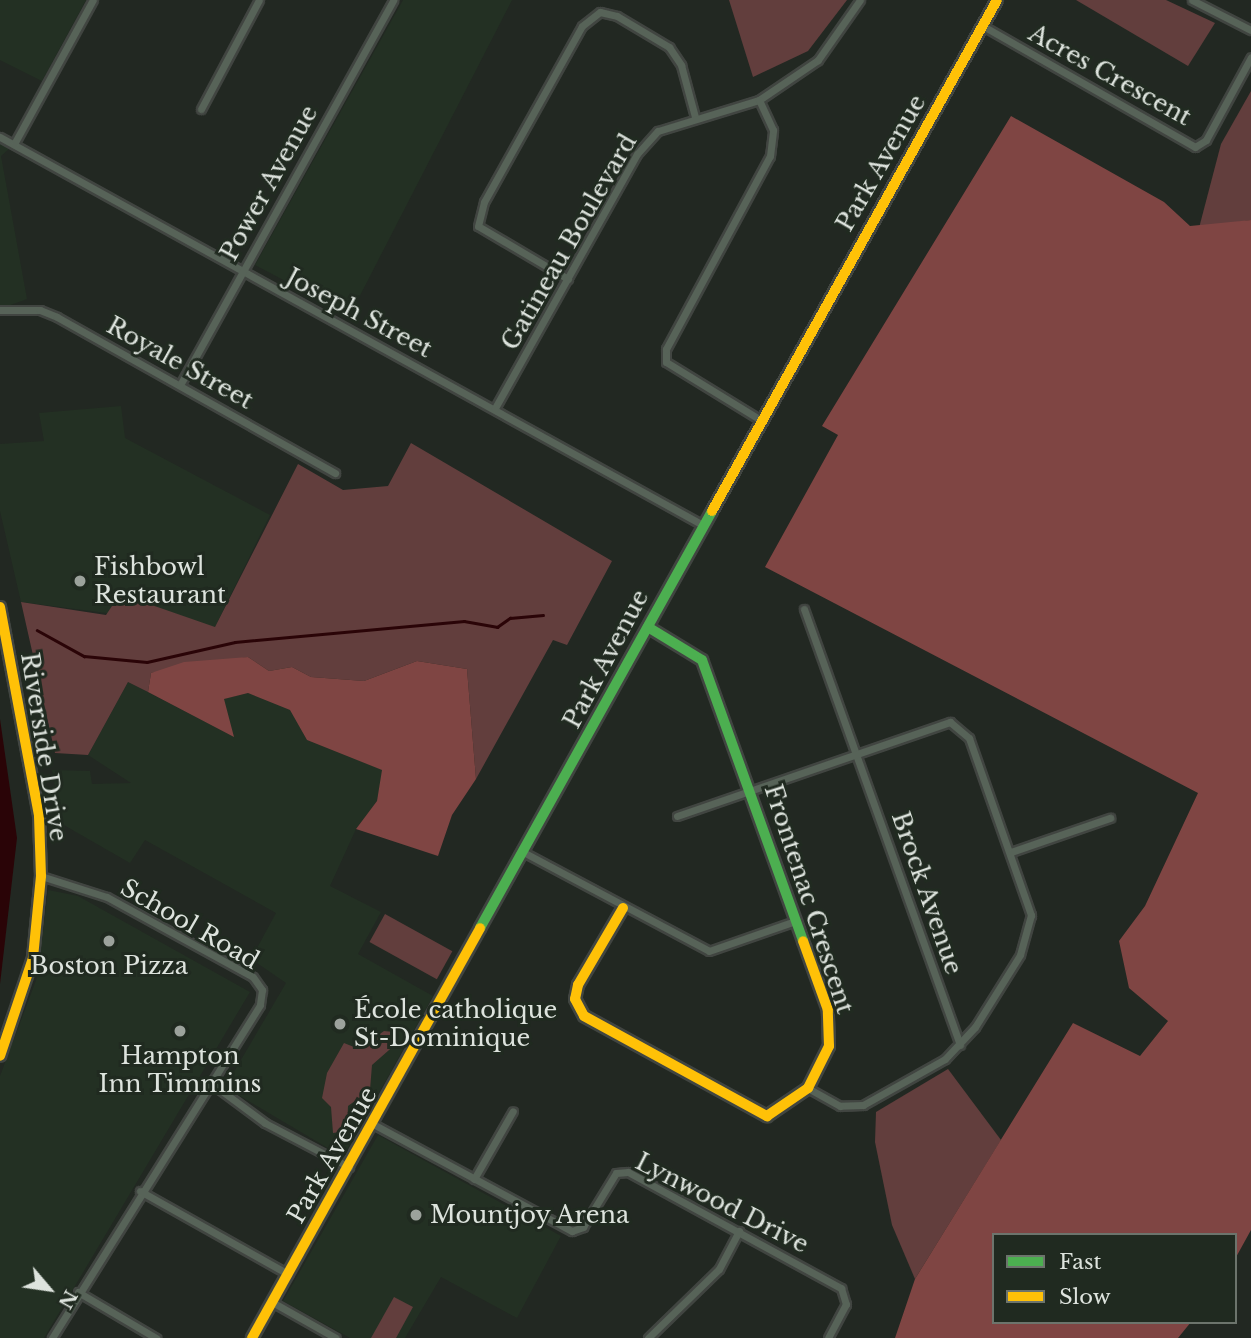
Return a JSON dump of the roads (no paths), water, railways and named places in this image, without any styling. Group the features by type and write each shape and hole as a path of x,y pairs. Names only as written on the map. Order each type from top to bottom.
{"street":[{"path":"14,144 93,0"},
{"path":"201,110 259,0"},
{"name":"Power Avenue","path":"180,385 393,0"},
{"name":"Gatineau Boulevard","path":"495,408 637,154 657,131 695,117 760,100 818,60 860,0"},
{"name":"Park Avenue","path":"253,1338 525,853 759,419 997,0"},
{"path":"1192,0 1251,30"},
{"path":"568,279 478,226 484,202 582,26 600,12 617,16 669,47 695,117"},
{"name":"Acres Crescent","path":"983,26 1195,147 1206,141 1251,57"},
{"path":"759,419 666,362 666,349 770,156 773,130 760,100"},
{"name":"Joseph Street","path":"0,136 701,524"},
{"name":"Royale Street","path":"0,310 40,310 335,473"},
{"name":"Riverside Drive","path":"0,607 38,816 41,876 33,958 0,1056"},
{"name":"Brock Avenue","path":"804,609 960,1045"},
{"name":"Frontenac Crescent","path":"648,627 702,660 751,791 831,1028 808,1088"},
{"path":"623,908 578,985 575,999 584,1016 767,1116 808,1088 840,1105 863,1105 960,1045 989,1008 1030,930 1011,852 963,727 950,722 677,816"},
{"path":"1011,852 1110,818"},
{"path":"525,853 623,908 709,951 795,921"},
{"name":"School Road","path":"41,876 107,898 253,977 260,1005 139,1191 52,1338"},
{"path":"211,1083 265,1123 349,1167"},
{"path":"474,1179 513,1111"},
{"name":"Lynwood Drive","path":"373,1124 572,1231 583,1227 616,1173 628,1172 841,1288 846,1304 828,1338"},
{"path":"139,1191 288,1274"},
{"path":"648,1338 719,1269 739,1231"},
{"path":"78,1292 156,1338"},
{"path":"272,1302 336,1338"}],"waterway":[{"path":"37,630 84,656 147,662 235,642 464,621 497,627 510,618 543,615"}],"place":[{"name":"Fishbowl Restaurant","path":"80,581"},
{"name":"Boston Pizza","path":"109,941"},
{"name":"École catholique St-Dominique","path":"340,1024"},
{"name":"Hampton Inn Timmins","path":"180,1031"},
{"name":"Mountjoy Arena","path":"416,1215"}]}
